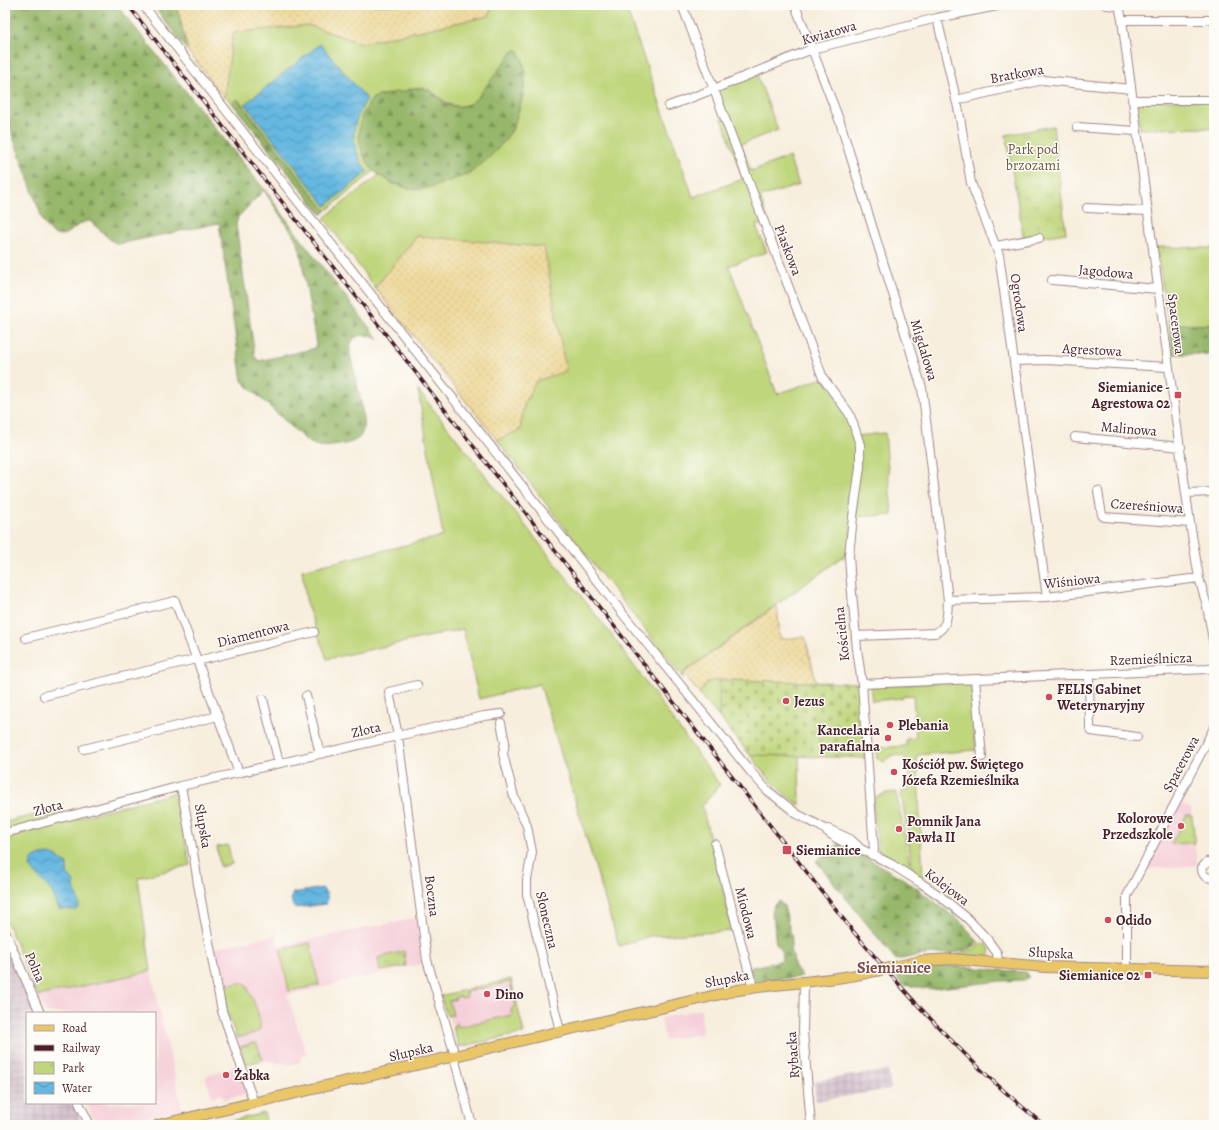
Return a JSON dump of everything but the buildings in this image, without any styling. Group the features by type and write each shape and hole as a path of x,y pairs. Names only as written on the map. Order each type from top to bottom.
{"main road":[{"name":"Słupska","path":"158,1125 670,1005 753,988 839,979 921,961 959,960 1051,967 1214,971"}],"street":[{"name":"Kolejowa","path":"143,5 627,619 750,771 767,790 797,814 820,826 847,844 861,849 891,864 921,883 968,918 994,948 998,956 998,964"},
{"name":"Piaskowa","path":"682,5 823,378 849,413"},
{"name":"Migdałowa","path":"795,5 840,122 922,388 948,600 947,620 945,626 935,633 856,636"},
{"name":"Kwiatowa","path":"714,90 812,49 937,18 1002,5"},
{"path":"1106,5 1119,6"},
{"name":"Spacerowa","path":"1119,6 1168,367 1181,447 1190,523 1199,578 1207,606 1214,645"},
{"name":"Ogrodowa","path":"937,18 956,100 971,183 1000,255 1047,597"},
{"path":"1122,20 1214,20"},
{"name":"Bratkowa","path":"956,100 1043,80 1131,89"},
{"path":"669,106 714,90"},
{"path":"1132,100 1214,100"},
{"path":"1077,127 1136,131"},
{"path":"1087,208 1147,211"},
{"path":"996,246 1039,238"},
{"name":"Jagodowa","path":"1052,280 1158,289"},
{"name":"Agrestowa","path":"1014,361 1046,360 1168,367"},
{"name":"Kościelna","path":"849,413 860,445 860,467 849,555 851,593 862,684 874,850 872,855"},
{"name":"Malinowa","path":"1075,437 1181,447"},
{"name":"Czereśniowa","path":"1098,491 1102,515 1104,517 1190,523"},
{"path":"1186,493 1214,492"},
{"name":"Wiśniowa","path":"948,600 1047,597 1199,578"},
{"path":"26,638 175,601 238,773"},
{"name":"Diamentowa","path":"197,660 314,632"},
{"path":"44,696 197,660"},
{"name":"Rzemieślnicza","path":"862,684 1214,668"},
{"path":"1089,674 1091,731 1137,737"},
{"path":"975,679 982,757"},
{"name":"Boczna","path":"417,685 389,692 398,736 427,960 455,1056 472,1125"},
{"path":"306,696 320,754"},
{"path":"263,699 279,763"},
{"name":"Złota","path":"5,833 181,786 484,716 501,714"},
{"path":"84,750 218,716"},
{"name":"Słoneczna","path":"502,723 505,742 503,754 514,797 527,826 532,852 527,880 527,894 560,1031"},
{"name":"Spacerowa","path":"1127,969 1126,896 1214,728"},
{"name":"Słupska","path":"181,786 199,892 222,1011 254,1103"},
{"name":"Miodowa","path":"715,844 753,988"},
{"path":"1214,863 1207,862 1202,868 1205,876 1210,878 1214,877"},
{"name":"Polna","path":"5,931 40,1012"},
{"name":"Rybacka","path":"804,982 803,1032 811,1125"},
{"path":"80,1104 90,1125"}],"shaded area":[{"name":"Kolorowe Przedszkole","path":"1183,797 1186,798 1183,805 1191,809 1197,865 1146,869"},
{"path":"416,918 422,964 287,995 307,1054 302,1056 300,1062 290,1065 263,1060 246,1064 227,1012 214,948 276,935 278,946"},
{"path":"5,946 34,1012 26,1012 26,1104 74,1104 83,1125 5,1125"},
{"path":"151,971 182,1109 112,1125 96,1125 86,1104 156,1104 156,1012 46,1012 38,996"},
{"path":"511,979 524,1033 459,1047 449,1016 447,1016 440,996"},
{"path":"701,1009 702,1034 665,1040 661,1018"},
{"path":"238,1065 247,1094 224,1099 222,1094 212,1097 205,1076"},
{"path":"888,1070 891,1089 816,1101 814,1081"}],"green space":[{"path":"5,5 117,5 264,189 379,340 373,337 361,335 354,338 350,346 350,354 362,408 363,429 361,435 354,441 330,446 319,446 311,443 242,381 219,223 118,244 112,241 90,221 83,222 61,236 56,235 43,221 5,114","holes":["264,190 297,241 300,250 316,344 312,349 259,361 255,357 236,225 238,217"]},
{"path":"153,5 177,5 188,51"},
{"path":"492,5 625,5 693,197 743,179 711,87 755,69 778,130 741,144 751,171 789,157 799,185 760,197 769,221 756,226 767,252 729,266 777,394 823,378 838,398 857,436 885,433 892,515 853,517 849,555 841,558 684,672 683,678 497,440 520,430 524,405 536,381 417,236 375,288 324,218 379,175 395,185 512,131 522,100 525,84 513,51 487,88 469,104 460,106 453,105 429,90 422,88 414,88 402,92 383,95 372,100 363,114 359,138 364,156 374,171 326,211 238,99 232,103 224,95 233,33 308,25 361,43 489,16"},
{"path":"518,50 524,64 525,79 523,94 516,120 508,136 481,164 471,172 462,176 448,182 423,189 405,188 378,175 373,170 362,151 359,128 364,112 373,98 395,92 422,88 429,90 448,105 458,107 470,104 478,97 513,51"},
{"path":"237,99 326,211 322,215 232,103"},
{"path":"1136,100 1214,100 1214,128 1140,129"},
{"name":"Park pod brzozami","path":"1053,126 1066,233 1024,240 1006,135"},
{"path":"1156,247 1214,248 1214,325 1169,324"},
{"path":"1169,324 1214,325 1214,354 1173,354"},
{"path":"418,390 608,630 720,785 702,806 733,931 650,936 619,946 540,684 479,699 463,629 327,659 307,605 302,570 443,536"},
{"path":"720,680 719,717 699,694 707,682"},
{"path":"720,680 860,683 866,758 750,755 719,717"},
{"path":"971,681 976,750 917,755 923,878 913,872 901,792 907,791 910,776 909,765 907,760 898,755 892,756 884,762 877,759 876,748 906,746 906,739 916,738 913,695 903,696 902,698 872,701 870,686"},
{"path":"750,755 799,756 800,805 778,788"},
{"path":"896,792 911,870 878,850 872,799 886,793"},
{"path":"175,793 190,865 138,878 151,971 38,996 5,918 5,838"},
{"path":"60,809 63,817 5,833 5,822"},
{"path":"1187,814 1192,816 1195,843 1171,844"},
{"path":"840,843 907,881 961,922 979,943 959,952 921,955 896,960 816,861"},
{"path":"228,845 232,864 220,867 217,847"},
{"path":"777,902 780,902 784,906 792,939 790,951 793,956 794,965 802,977 753,981 749,968 780,961 782,959 781,951 776,943 774,921 771,913 773,906"},
{"path":"310,943 319,985 289,991 280,950"},
{"path":"982,943 986,943 990,950 990,955 987,958 956,956 974,949"},
{"path":"404,951 406,966 380,971 378,958"},
{"path":"933,966 953,966 1025,972 1028,975 1028,978 1024,980 930,989 903,985 893,973"},
{"path":"511,979 524,1033 459,1047 453,1027 455,1024 457,1023 458,1027 512,1015 511,1010 515,1004 510,982 466,992 467,997 455,997 456,999 449,1001 453,1015 447,1016 440,996"},
{"path":"240,983 247,986 259,1016 260,1028 253,1034 237,1038 227,1012 222,986"},
{"path":"256,1042 263,1060 246,1064 240,1047"},
{"path":"264,1113 267,1125 214,1125 260,1114"}],"sand":[{"path":"177,5 492,5 489,16 361,43 308,25 233,33 224,98 188,51"},
{"path":"417,236 544,247 566,371 536,381 524,405 520,430 497,440 375,288"},
{"path":"777,605 780,639 805,637 816,682 720,680 707,682 699,694 684,673"}],"water":[{"path":"320,44 367,99 357,118 354,136 357,153 367,172 326,206 245,104"},
{"path":"50,854 67,864 67,874 74,882 79,903 79,907 76,910 59,909 52,892 30,867 32,859 41,855"},
{"path":"322,888 327,896 326,904 295,908 291,901 293,893"}],"railway":[{"path":"128,5 852,930 943,1032 992,1080 1044,1125"}],"place":[{"name":"Siemianice - Agrestowa 02","path":"1178,395"},
{"name":"FELIS Gabinet Weterynaryjny","path":"1049,697"},
{"name":"Jezus","path":"786,701"},
{"name":"Plebania","path":"890,725"},
{"name":"Kancelaria parafialna","path":"888,738"},
{"name":"Kościół pw. Świętego Józefa Rzemieślnika","path":"894,772"},
{"name":"Kolorowe Przedszkole","path":"1181,826"},
{"name":"Pomnik Jana Pawła II","path":"899,829"},
{"name":"Siemianice","path":"787,850"},
{"name":"Odido","path":"1108,920"},
{"name":"Siemianice 02","path":"1148,975"},
{"name":"Dino","path":"487,994"},
{"name":"Żabka","path":"226,1075"}],"district":[{"name":"Siemianice","path":"894,968"}]}
